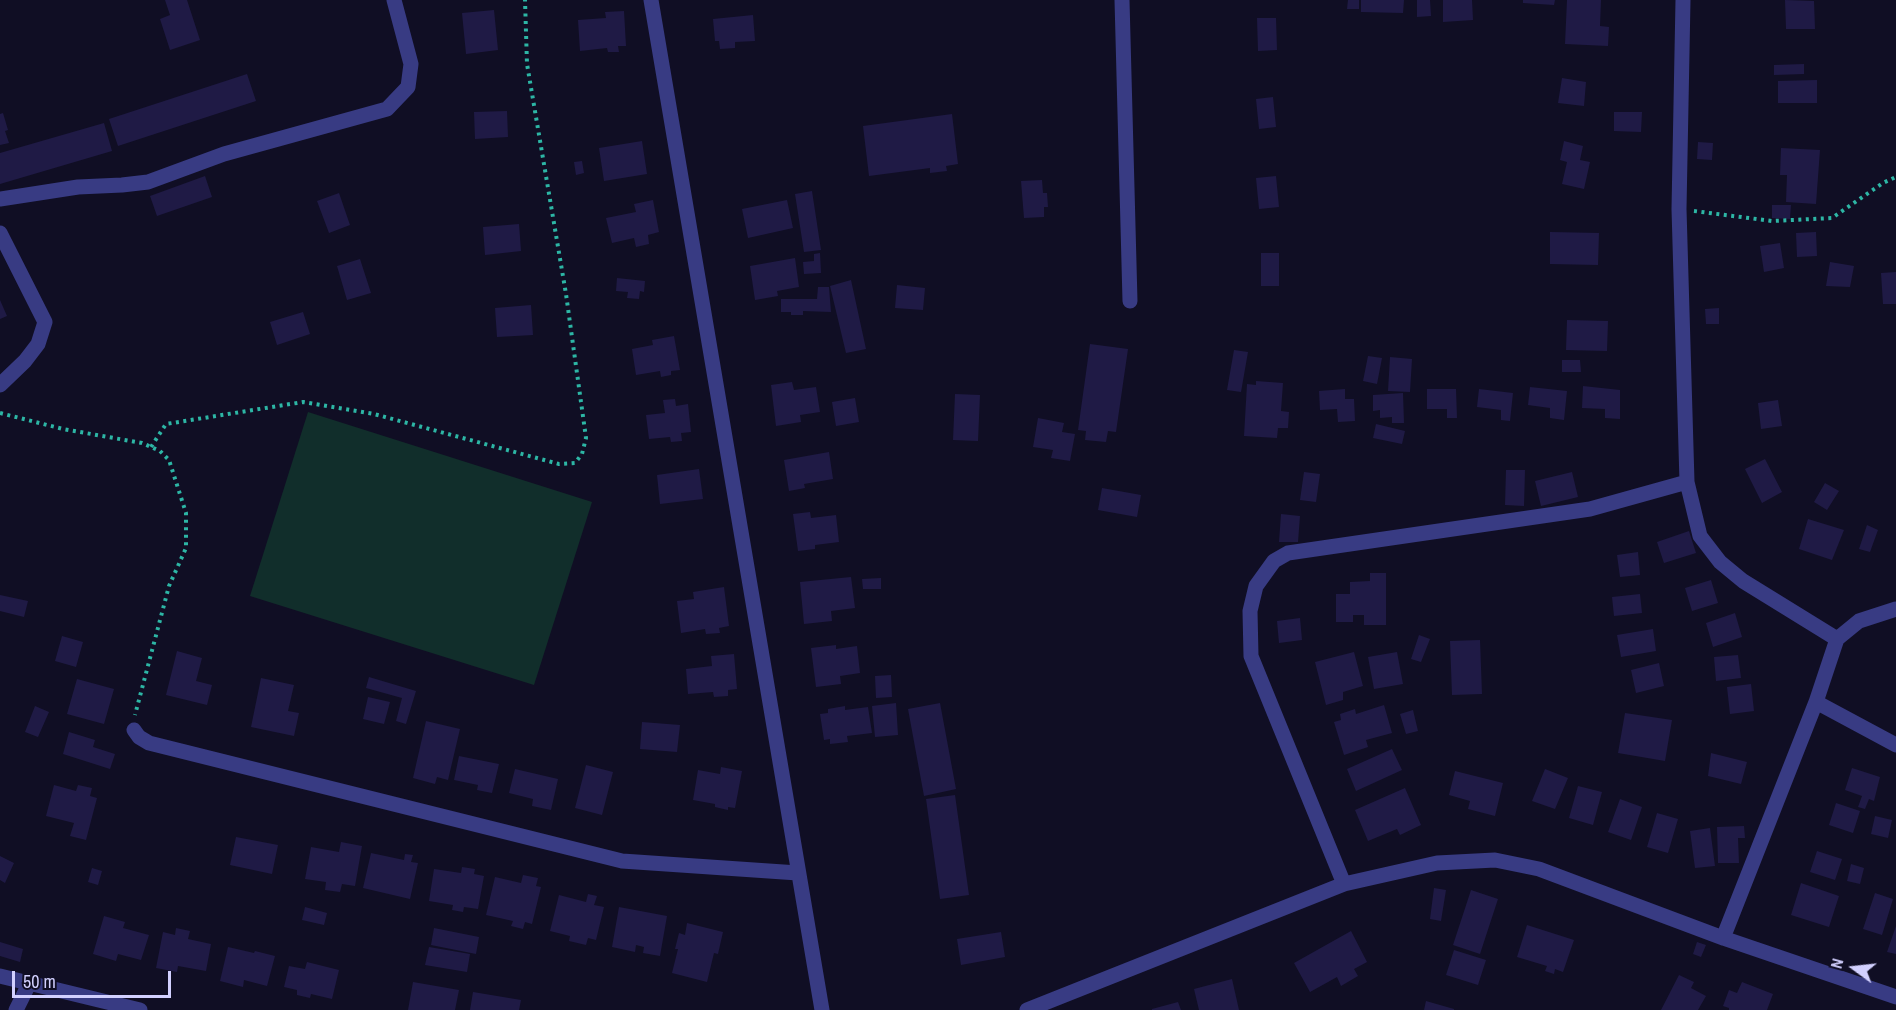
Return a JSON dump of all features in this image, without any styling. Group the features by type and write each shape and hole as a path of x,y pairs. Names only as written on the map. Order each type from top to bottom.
{"street":[{"path":"0,199 78,187 148,182 224,154 387,110 408,87 411,64 394,0"},
{"path":"651,0 822,1010"},
{"path":"1122,0 1130,301"},
{"path":"1683,0 1678,209 1687,482 1700,536 1720,562 1743,581 1837,639"},
{"path":"0,233 45,322 38,344 25,361 0,385"},
{"path":"1344,884 1251,656 1251,603 1256,586 1274,561 1288,553 1590,509 1687,482"},
{"path":"1723,938 1816,702 1837,639 1859,621 1896,609"},
{"path":"1816,702 1896,745"},
{"path":"134,730 139,737 149,743 622,861 798,873"},
{"path":"1027,1010 1344,884 1437,863 1495,860 1539,869 1723,938 1896,997"},
{"path":"0,976 140,1010"},
{"path":"16,1010 29,984"}],"path":[{"path":"151,447 166,424 303,402 374,414 559,464 575,463 582,454 586,438 566,294 527,64 525,0"},
{"path":"1678,209 1772,221 1832,219 1883,183 1896,177"},
{"path":"0,413 63,429 142,443 160,451 169,460 186,513 186,548 169,586 135,708 134,730"}],"green space":[{"path":"308,412 592,502 534,685 250,596"}],"building":[{"path":"165,0 187,0 200,40 170,50 160,19 170,15"},
{"path":"1348,0 1359,0 1359,9 1347,9"},
{"path":"1361,0 1404,0 1403,13 1361,12"},
{"path":"1417,0 1430,0 1431,16 1417,17"},
{"path":"1443,0 1472,0 1473,20 1443,22"},
{"path":"1523,0 1555,0 1554,5 1523,3"},
{"path":"1567,0 1601,0 1600,26 1609,27 1608,46 1565,44"},
{"path":"1785,0 1814,1 1815,29 1786,29"},
{"path":"494,10 498,50 466,54 462,13"},
{"path":"624,11 626,46 618,46 619,52 608,52 607,48 580,51 578,20 606,18 605,12"},
{"path":"753,15 755,41 735,42 735,48 720,49 719,41 715,41 713,19"},
{"path":"1257,18 1276,18 1277,50 1258,51"},
{"path":"1804,64 1804,74 1774,75 1774,65"},
{"path":"247,74 256,101 118,146 109,119"},
{"path":"1562,78 1586,82 1584,106 1558,103"},
{"path":"1817,80 1817,103 1778,103 1778,81"},
{"path":"1273,97 1276,127 1259,129 1256,99"},
{"path":"507,111 508,137 475,139 474,112"},
{"path":"1614,112 1642,112 1641,132 1614,131"},
{"path":"3,113 9,143 0,145 0,114"},
{"path":"952,114 958,164 946,166 947,171 930,173 930,168 869,176 863,126"},
{"path":"104,123 112,151 0,184 0,153"},
{"path":"642,141 647,174 604,181 599,148"},
{"path":"1564,141 1583,146 1580,160 1590,162 1584,189 1562,184 1567,162 1560,160"},
{"path":"1698,142 1713,143 1712,160 1697,159"},
{"path":"1781,148 1820,150 1816,204 1786,202 1787,175 1780,175"},
{"path":"582,161 584,173 576,175 574,162"},
{"path":"205,176 212,197 157,216 150,196"},
{"path":"1276,176 1279,207 1259,209 1256,178"},
{"path":"1042,180 1043,193 1047,193 1048,207 1044,207 1044,217 1024,218 1021,181"},
{"path":"812,191 821,250 804,252 795,194"},
{"path":"339,193 350,225 329,233 317,201"},
{"path":"653,200 659,232 648,235 649,244 636,247 634,238 612,243 606,218 636,212 634,204"},
{"path":"787,200 793,228 748,238 742,209"},
{"path":"1772,205 1791,205 1790,219 1772,218"},
{"path":"519,224 521,251 485,255 483,227"},
{"path":"1550,232 1599,233 1598,265 1550,264"},
{"path":"1816,232 1817,256 1797,257 1796,233"},
{"path":"1780,243 1784,268 1764,272 1760,246"},
{"path":"820,253 821,273 804,274 803,262 814,261 814,254"},
{"path":"1261,253 1279,253 1279,286 1261,286"},
{"path":"795,258 799,287 777,291 778,296 755,300 750,266"},
{"path":"360,259 371,293 347,300 337,266"},
{"path":"1830,262 1854,266 1850,287 1826,286"},
{"path":"1896,272 1896,304 1883,304 1881,273"},
{"path":"617,278 645,281 644,292 640,291 639,299 627,298 628,292 616,291"},
{"path":"851,280 866,349 846,353 830,286"},
{"path":"897,285 925,288 923,310 895,308"},
{"path":"818,287 829,287 831,312 803,311 803,315 791,315 791,312 781,312 781,299 817,299"},
{"path":"0,300 7,316 0,319"},
{"path":"531,305 533,335 497,337 495,308"},
{"path":"1719,308 1719,324 1706,324 1705,309"},
{"path":"303,312 310,334 277,345 270,322"},
{"path":"1567,320 1608,321 1607,351 1566,350"},
{"path":"674,336 680,370 671,371 671,375 661,377 660,371 636,375 632,349 653,345 652,340"},
{"path":"1090,344 1128,349 1116,432 1108,431 1106,442 1085,440 1086,431 1078,430"},
{"path":"1234,350 1248,352 1241,392 1227,390"},
{"path":"1368,356 1382,358 1377,384 1363,381"},
{"path":"1390,357 1412,359 1410,392 1388,391"},
{"path":"1562,360 1580,360 1581,372 1562,372"},
{"path":"1256,381 1283,383 1281,411 1289,412 1288,428 1278,428 1277,438 1244,436 1247,384 1256,385"},
{"path":"792,382 794,390 816,387 820,412 800,415 801,422 776,426 771,385"},
{"path":"1583,386 1620,390 1620,419 1605,418 1605,409 1582,408"},
{"path":"1530,387 1567,391 1564,420 1550,418 1550,408 1528,405"},
{"path":"1345,389 1345,399 1354,399 1355,421 1338,422 1337,409 1320,410 1319,391"},
{"path":"1427,389 1456,389 1457,418 1447,418 1447,409 1427,409"},
{"path":"1479,389 1513,393 1510,421 1501,420 1501,410 1477,407"},
{"path":"1403,393 1404,423 1392,423 1392,417 1380,418 1380,410 1373,411 1373,395"},
{"path":"955,394 980,395 978,441 953,440"},
{"path":"855,398 859,422 836,426 832,402"},
{"path":"675,399 676,406 688,404 691,432 681,433 682,441 671,442 670,437 649,439 646,415 665,413 663,400"},
{"path":"1778,400 1782,426 1761,429 1758,403"},
{"path":"1038,418 1064,423 1062,432 1075,434 1070,461 1051,458 1053,450 1033,447"},
{"path":"1376,424 1405,431 1402,444 1373,438"},
{"path":"829,452 833,479 804,484 805,488 789,491 784,460"},
{"path":"1765,459 1782,492 1762,503 1745,469"},
{"path":"699,469 703,499 660,504 657,475"},
{"path":"1506,470 1525,470 1524,506 1505,505"},
{"path":"1304,472 1320,474 1316,502 1300,500"},
{"path":"1572,472 1578,497 1541,506 1535,481"},
{"path":"1825,483 1839,491 1827,510 1814,502"},
{"path":"1102,488 1141,495 1137,517 1098,510"},
{"path":"810,512 811,518 836,515 839,542 815,545 815,549 798,551 793,514"},
{"path":"1281,514 1300,516 1298,542 1279,542"},
{"path":"1808,519 1844,530 1832,560 1799,549"},
{"path":"1867,525 1878,530 1870,552 1859,549"},
{"path":"1689,531 1696,553 1664,563 1657,542"},
{"path":"1638,552 1640,575 1620,577 1617,555"},
{"path":"1370,573 1386,573 1386,625 1364,625 1364,615 1353,615 1353,622 1336,622 1336,594 1350,594 1350,582 1370,581"},
{"path":"851,577 855,608 831,611 832,621 804,624 800,582"},
{"path":"881,578 881,589 863,589 862,579"},
{"path":"1711,580 1718,603 1692,611 1685,588"},
{"path":"724,587 729,626 719,628 720,633 706,634 705,629 681,633 677,601 694,599 693,592"},
{"path":"1640,594 1642,613 1614,616 1612,597"},
{"path":"0,595 28,601 24,617 0,611"},
{"path":"1735,613 1742,637 1713,647 1706,623"},
{"path":"1300,618 1302,640 1279,643 1277,621"},
{"path":"1653,629 1656,651 1621,657 1617,635"},
{"path":"1419,635 1430,639 1421,662 1411,659"},
{"path":"62,636 83,642 76,667 55,661"},
{"path":"1480,640 1482,694 1452,695 1450,641"},
{"path":"836,645 836,649 857,646 860,673 840,676 841,684 816,687 811,648"},
{"path":"177,651 202,658 196,681 212,685 207,705 166,695"},
{"path":"1354,652 1363,686 1343,692 1343,700 1326,705 1315,662"},
{"path":"1397,652 1403,684 1374,689 1368,657"},
{"path":"734,654 737,689 728,690 728,696 714,697 713,692 688,694 686,669 712,666 711,656"},
{"path":"1738,655 1741,678 1716,681 1714,657"},
{"path":"1659,663 1664,686 1636,693 1631,670"},
{"path":"891,675 892,697 876,698 875,676"},
{"path":"369,677 416,691 406,724 396,721 402,698 366,688"},
{"path":"261,678 294,685 288,711 299,713 294,736 251,727"},
{"path":"77,679 114,689 104,724 67,714"},
{"path":"1751,684 1754,711 1730,714 1727,687"},
{"path":"368,697 390,702 384,724 363,719"},
{"path":"896,703 898,735 875,737 872,706"},
{"path":"940,703 956,789 924,796 908,709"},
{"path":"1384,705 1392,733 1366,740 1368,747 1344,755 1334,722 1341,720 1340,714 1355,709 1356,714"},
{"path":"35,706 49,712 38,737 25,732"},
{"path":"845,706 845,710 868,707 872,733 847,736 848,742 830,744 830,739 824,740 820,714 828,713 828,709"},
{"path":"1413,710 1418,731 1406,734 1400,714"},
{"path":"1625,713 1672,720 1665,761 1618,753"},
{"path":"426,721 460,729 448,780 437,777 435,784 413,778"},
{"path":"642,722 680,725 677,752 640,749"},
{"path":"69,732 95,740 93,747 115,754 110,769 63,754"},
{"path":"1392,749 1402,770 1356,791 1347,769"},
{"path":"1711,753 1747,762 1741,784 1708,776"},
{"path":"459,756 499,764 492,793 477,790 478,785 454,780"},
{"path":"586,765 613,772 602,815 575,808"},
{"path":"721,767 742,771 735,808 728,807 728,810 715,807 715,804 693,800 698,770 720,774"},
{"path":"1852,768 1880,777 1874,801 1869,799 1865,809 1858,807 1862,796 1845,790"},
{"path":"515,769 558,779 551,810 532,806 533,799 509,793"},
{"path":"1545,769 1568,778 1555,809 1532,801"},
{"path":"1455,771 1503,783 1495,816 1468,809 1470,801 1449,795"},
{"path":"54,785 76,791 78,785 92,788 90,796 97,798 86,840 70,836 74,823 46,816"},
{"path":"1578,786 1602,792 1593,825 1569,818"},
{"path":"1405,788 1421,825 1400,835 1397,829 1368,841 1355,810"},
{"path":"955,795 969,895 940,899 926,799"},
{"path":"1620,799 1642,807 1631,840 1608,832"},
{"path":"1836,803 1860,811 1853,833 1829,825"},
{"path":"1657,813 1678,819 1668,853 1647,847"},
{"path":"1875,816 1892,820 1888,838 1871,834"},
{"path":"1744,826 1745,838 1738,838 1739,863 1718,863 1717,827"},
{"path":"1710,828 1715,866 1695,868 1690,831"},
{"path":"236,837 278,845 272,874 230,865"},
{"path":"341,842 362,846 355,886 342,884 340,892 325,890 326,882 305,879 311,847 339,852"},
{"path":"1817,851 1842,859 1835,880 1810,872"},
{"path":"371,853 404,860 405,854 413,855 411,862 418,863 410,899 363,888"},
{"path":"0,856 14,863 5,883 0,880"},
{"path":"1851,864 1864,868 1860,884 1847,881"},
{"path":"462,867 475,869 474,874 484,876 478,909 464,907 463,912 452,910 453,905 429,901 434,869 461,873"},
{"path":"92,868 102,871 98,885 88,882"},
{"path":"523,875 538,878 536,886 541,887 532,924 525,922 523,929 511,926 513,921 486,915 495,877 521,883"},
{"path":"1801,883 1839,896 1829,927 1791,915"},
{"path":"1434,888 1446,890 1441,921 1430,919"},
{"path":"1471,890 1498,899 1480,954 1453,945"},
{"path":"1875,893 1893,899 1882,935 1863,929"},
{"path":"588,894 597,896 594,905 604,907 596,940 588,938 586,945 569,941 570,936 550,931 559,895 586,902"},
{"path":"305,907 327,913 324,925 302,920"},
{"path":"619,907 667,916 660,956 643,953 644,947 636,945 635,952 612,947"},
{"path":"104,916 125,922 123,928 149,935 141,960 118,954 116,961 93,954"},
{"path":"687,923 723,932 718,954 714,953 707,982 672,973 679,933 685,935"},
{"path":"1527,925 1574,940 1563,972 1555,969 1554,974 1545,971 1547,966 1517,957"},
{"path":"1896,926 1896,954 1887,952"},
{"path":"176,928 190,931 188,939 211,944 206,971 178,966 177,972 156,968 163,932 175,935"},
{"path":"434,928 479,937 476,954 431,945"},
{"path":"1351,931 1367,962 1354,969 1358,976 1341,986 1337,977 1310,992 1294,963"},
{"path":"1001,932 1005,957 961,965 957,939"},
{"path":"0,942 23,949 20,962 0,956"},
{"path":"1697,942 1706,945 1701,957 1693,954"},
{"path":"228,947 275,956 267,986 244,980 243,987 220,981"},
{"path":"429,947 470,954 467,972 425,965"},
{"path":"1454,950 1486,960 1478,985 1446,975"},
{"path":"307,962 339,970 332,999 311,994 310,998 297,995 297,990 284,987 289,966 305,969"},
{"path":"1679,975 1694,982 1691,988 1706,996 1698,1010 1661,1010"},
{"path":"1232,979 1239,1010 1199,1010 1194,989"},
{"path":"413,982 459,990 455,1010 408,1010"},
{"path":"1742,982 1773,994 1767,1010 1729,1010 1723,1006 1729,990 1737,993"},
{"path":"473,992 521,1000 519,1010 470,1010"},
{"path":"1426,1001 1454,1009 1454,1010 1424,1010"},
{"path":"1178,1002 1181,1010 1152,1010 1152,1009"}]}
